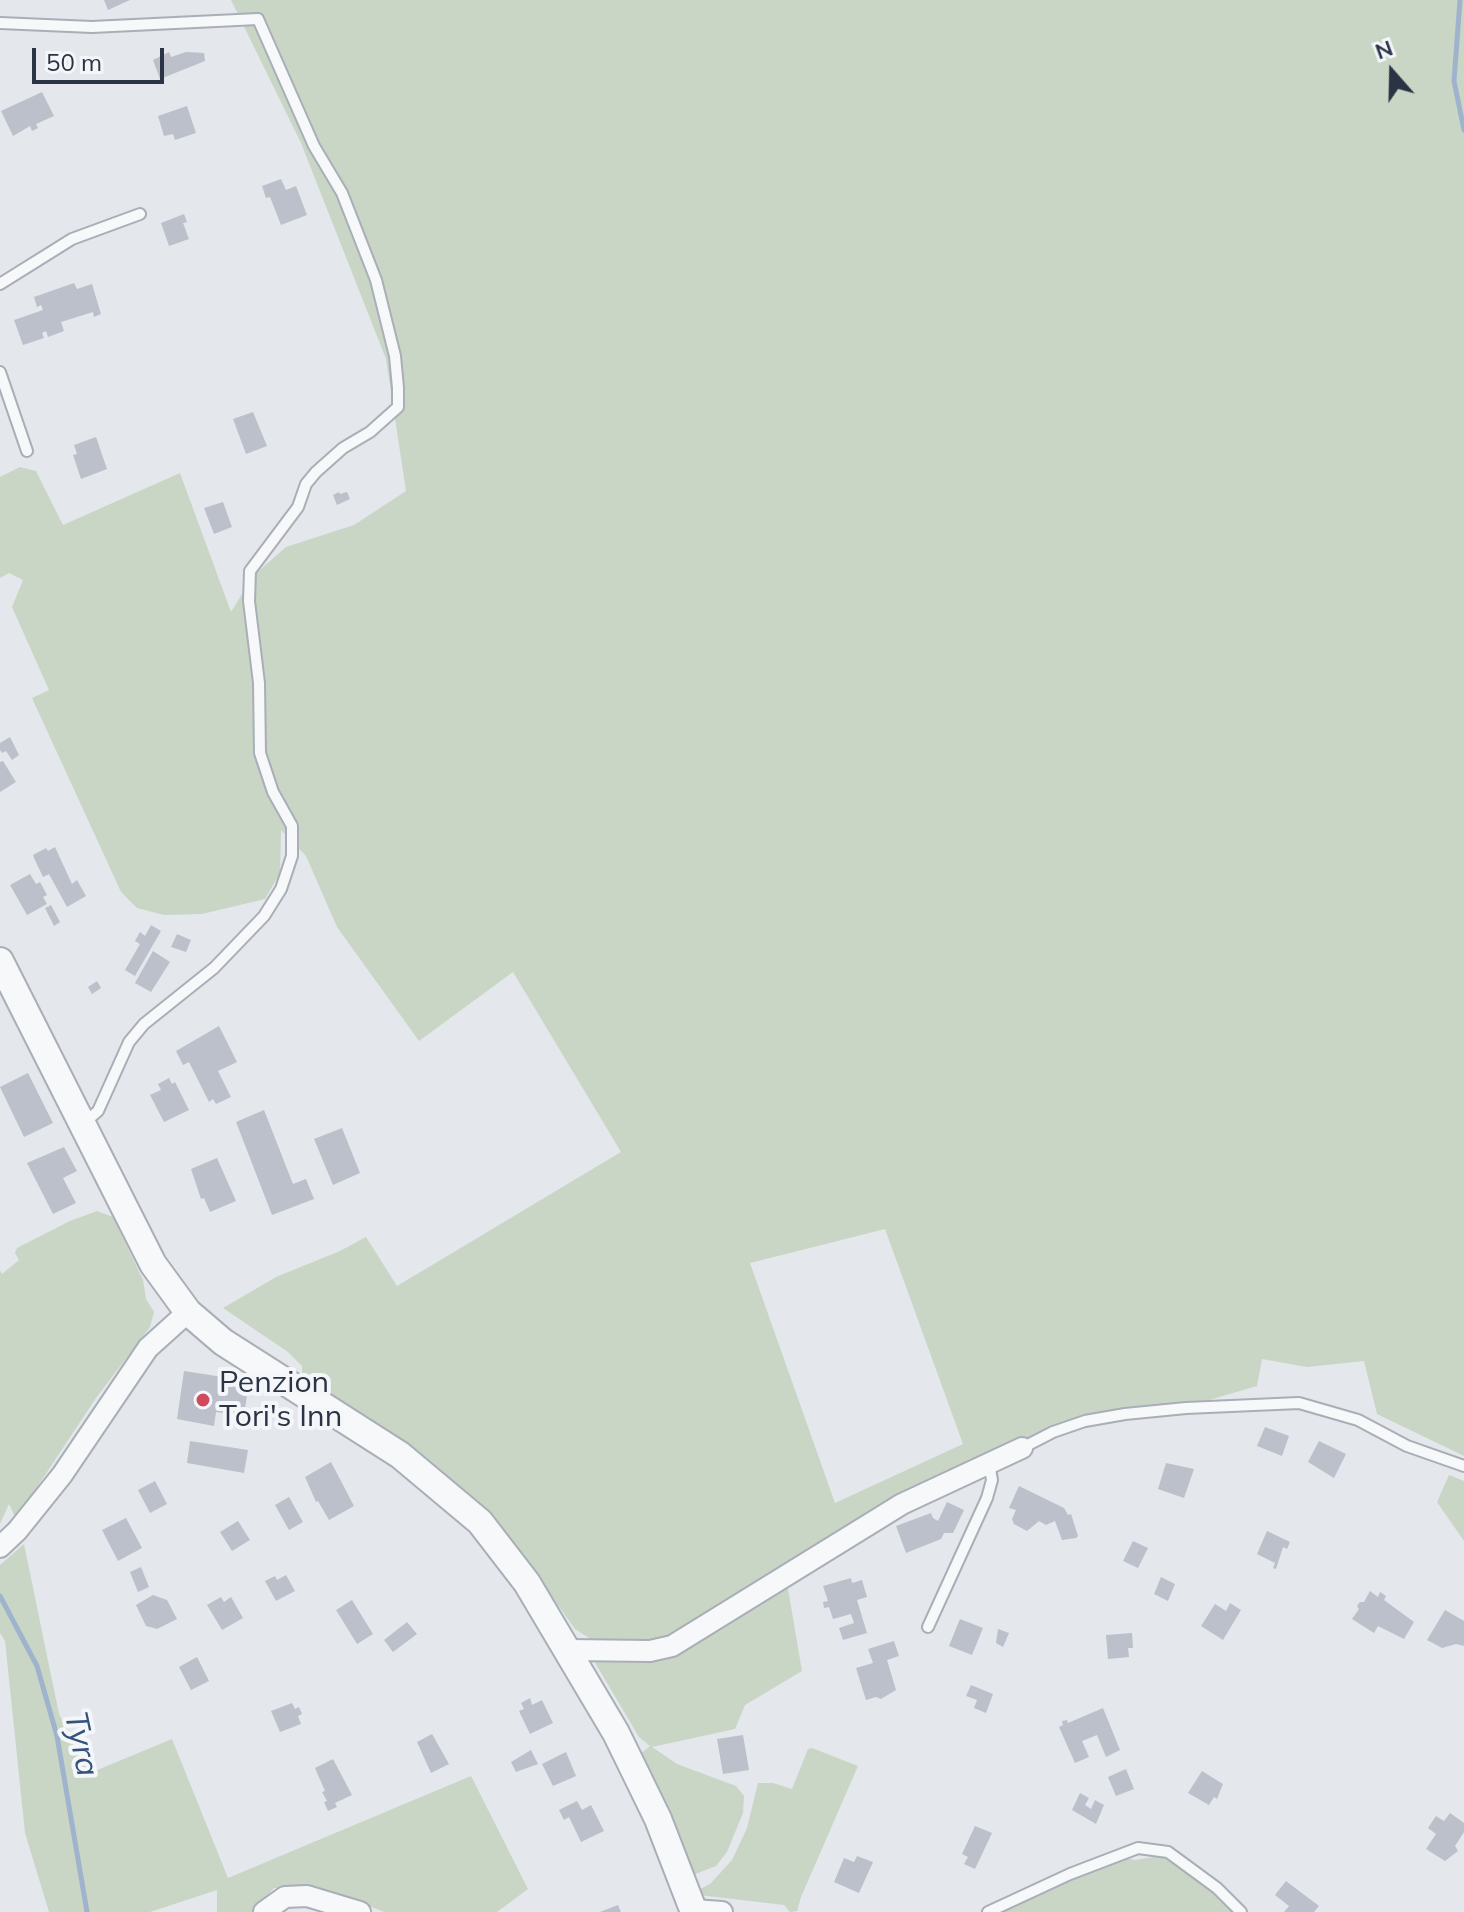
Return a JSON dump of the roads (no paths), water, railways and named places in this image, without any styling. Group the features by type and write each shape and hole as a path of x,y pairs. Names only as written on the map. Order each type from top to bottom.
{"street":[{"path":"0,961 153,1264 188,1312 223,1342 400,1455 480,1522 527,1583 616,1733 658,1819 693,1911 722,1912"},
{"path":"0,1547 17,1531 62,1475 148,1348 188,1312"},
{"path":"569,1650 650,1651 672,1646 902,1504 1022,1448"},
{"path":"264,1912 285,1897 307,1896 351,1911"}],"lane":[{"path":"0,23 92,27 258,19 314,146 342,193 376,280 395,356 398,388 398,407 316,472 306,484 298,507 250,571 249,601 259,683 260,753 273,792 292,826 292,856 281,889 264,916 214,968 144,1024 129,1042 98,1111 82,1125"},
{"path":"0,284 72,239 140,214"},
{"path":"0,372 27,451"},
{"path":"1022,1448 1053,1432 1085,1421 1125,1414 1299,1403 1358,1420 1407,1446 1464,1466"},
{"path":"928,1627 987,1498 992,1480 989,1463"},
{"path":"988,1912 1070,1874 1138,1848 1168,1852 1217,1888 1241,1912"}],"waterway":[{"path":"1460,0 1454,81 1464,130"},
{"name":"Tyra","path":"0,1596 37,1666 57,1736 87,1912"}],"place":[{"name":"Penzion Tori's Inn","path":"203,1400"}]}
